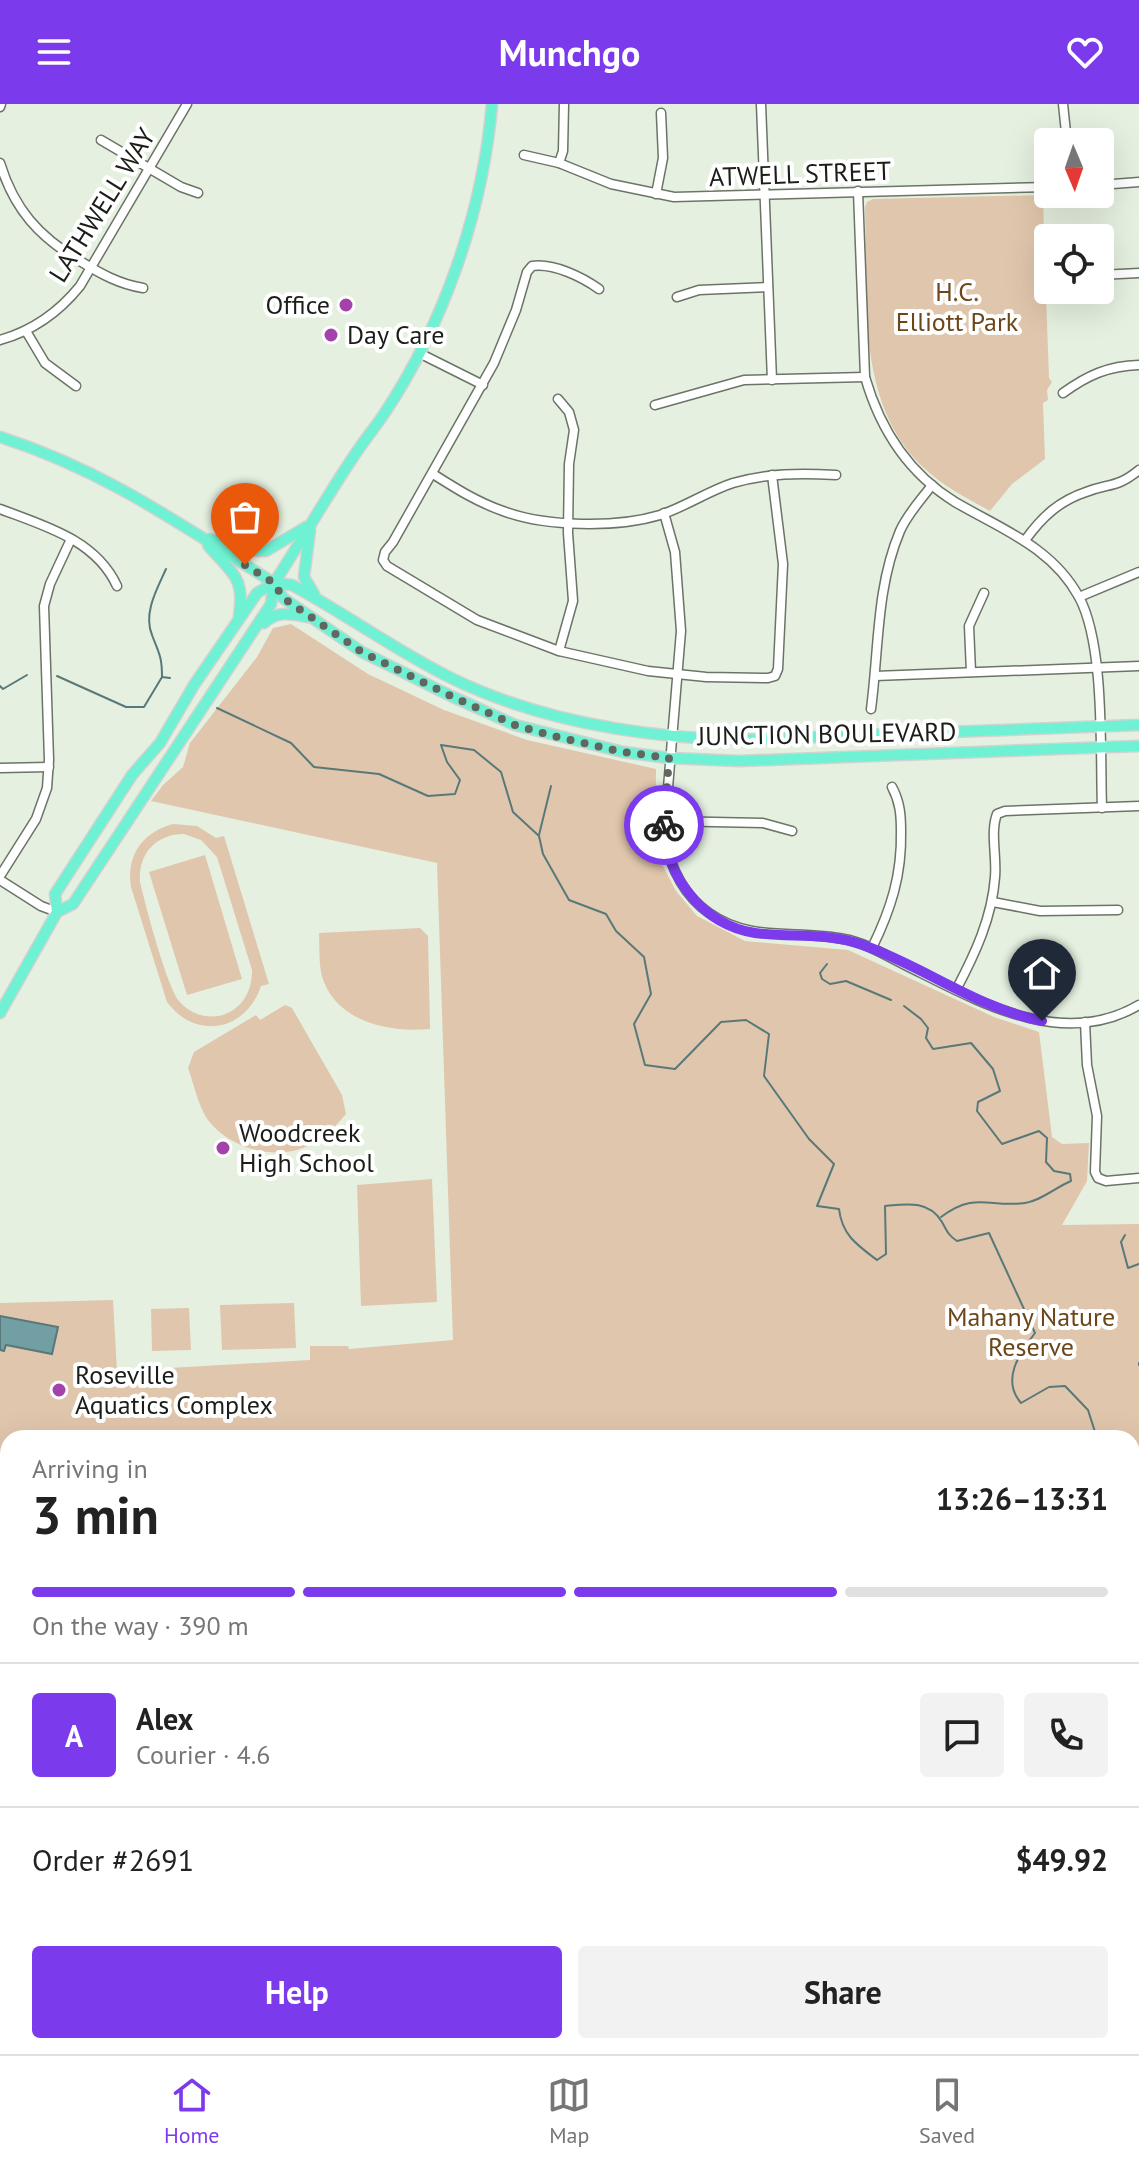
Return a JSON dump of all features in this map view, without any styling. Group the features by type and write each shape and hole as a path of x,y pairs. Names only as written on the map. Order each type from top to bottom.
{"main road":[{"path":"0,1013 57,912 73,904 271,604 274,583 385,412 419,353 445,295 466,234 481,178 492,104"},
{"name":"JUNCTION BOULEVARD","path":"0,437 42,451 104,479 274,583 292,585 318,599 415,659 483,692 591,724 671,737 780,739 1139,725"},
{"path":"202,537 266,551 311,523"},
{"path":"311,523 304,577 318,599"},
{"path":"202,537 239,582 242,596 238,621"},
{"path":"57,912 55,894 132,775 160,743 194,685 257,593 274,583"},
{"name":"JUNCTION BOULEVARD","path":"274,583 283,598 362,652 515,725 612,750 669,758 782,761 1139,746"},
{"path":"253,632 273,615 286,613 311,618"}],"street":[{"name":"LATHWELL WAY","path":"0,340 26,331 69,299 91,268 187,104"},
{"path":"559,163 563,151 564,104"},
{"path":"761,104 772,380"},
{"path":"1063,104 1066,128"},
{"path":"656,194 663,158 661,113"},
{"path":"101,140 198,193"},
{"name":"ATWELL STREET","path":"524,155 559,163 591,178 656,194 691,198 1034,187"},
{"path":"0,163 3,182 34,228 91,268 115,281 143,288"},
{"path":"1114,184 1139,182"},
{"path":"858,191 865,377 873,405 904,458 932,485 953,500 1026,539 1056,565 1079,597 1090,627 1096,668 1102,808"},
{"path":"599,289 572,274 539,265 532,266 527,272 526,284 511,324 483,385 385,552 383,560 387,566 477,620 559,651 618,666 678,675 735,678 775,676 784,583 772,475"},
{"path":"1114,274 1139,273"},
{"path":"677,297 699,290 768,287"},
{"path":"26,331 45,363 76,386"},
{"path":"419,353 483,385"},
{"path":"1063,393 1085,377 1104,369 1139,365"},
{"path":"655,405 729,382 865,377"},
{"path":"558,399 569,412 574,430 569,464 568,521 573,601 559,651"},
{"path":"1026,539 1052,509 1085,492 1123,483 1139,470"},
{"path":"433,474 464,494 505,512 543,520 623,522 664,513 733,483 772,475 836,475"},
{"path":"871,709 880,600 891,557 901,529 932,485"},
{"path":"0,509 71,539 99,557 117,586"},
{"path":"664,513 675,552 681,631 664,821 667,849 679,880 708,913 750,932 843,939 872,948 995,1008 1026,1018 1085,1022 1105,1019 1139,1005"},
{"path":"57,912 41,906 0,878 40,812 45,797 49,767 44,606 50,584 71,539"},
{"path":"1079,597 1139,572"},
{"path":"971,672 969,626 984,593"},
{"path":"875,676 1139,666"},
{"path":"0,768 49,767"},
{"path":"872,948 892,903 899,875 901,812 892,787"},
{"path":"956,990 980,941 993,902 996,861 994,822 997,814 1005,811 1139,806"},
{"path":"664,821 763,823 792,831"},
{"path":"993,902 1040,911 1118,910"},
{"path":"1085,1022 1087,1065 1097,1116 1095,1172 1098,1178 1106,1181 1139,1178"}],"green space":[{"name":"H.C. Elliott Park","path":"1034,195 1034,208 1043,208 1044,224 1034,224 1034,304 1046,304 1049,378 1052,382 1047,390 1048,400 1043,403 1045,459 1012,484 990,511 947,486 924,468 901,442 886,412 875,380 869,345 865,207 873,199"},
{"name":"Mahany Nature Reserve","path":"291,624 368,674 444,710 527,740 656,769 655,851 676,891 697,916 745,941 848,950 994,1017 1039,1032 1052,1137 1062,1144 1089,1143 1087,1181 1062,1225 1139,1224 1139,1430 0,1430 0,1303 113,1300 117,1371 310,1360 310,1346 348,1346 349,1349 453,1340 437,863 151,801 183,767 190,743 257,657 273,628"},
{"path":"173,824 197,826 216,838 224,836 269,984 261,986 244,1013 219,1026 192,1022 167,1002 131,887 134,855 145,839","holes":["184,834 201,840 217,857 252,970 244,999 230,1012 217,1016 203,1016 179,1001 168,979 140,882 142,863 157,842"]},
{"path":"205,855 242,979 187,995 149,872"},
{"path":"420,928 428,936 430,1029 400,1029 369,1022 342,1007 332,996 321,971 319,933"},
{"path":"285,1005 292,1008 342,1095 346,1114 326,1134 309,1145 291,1151 264,1152 238,1144 208,1120 188,1068 194,1052 256,1015 260,1020"},
{"path":"432,1179 437,1302 361,1306 357,1185"},
{"path":"294,1303 296,1348 222,1350 220,1305"},
{"path":"189,1308 191,1350 152,1351 151,1309"}],"water":[{"path":"0,1316 58,1327 52,1354 6,1345 4,1351 0,1350"}],"waterway":[{"path":"162,677 161,659 149,618 152,601 166,569"},
{"path":"0,686 3,689 27,675"},
{"path":"57,676 126,707 144,707 162,677 170,678"},
{"path":"217,708 291,743 314,767 379,774 428,796 455,794 460,780 447,762 441,745 474,750 501,772 513,812 539,836 543,854 569,900 606,914 616,931 644,957 651,994 634,1024 645,1065 675,1069 721,1022 746,1020 769,1034 764,1076 809,1139 834,1164 817,1206 839,1209 847,1233 877,1260 886,1254 885,1206 916,1205 931,1210 957,1241 989,1233 1035,1333 1014,1367 1012,1385 1015,1394 1021,1403 1049,1387 1065,1386 1088,1410 1094,1430"},
{"path":"539,835 551,786"},
{"path":"827,964 820,973 822,979 830,984 846,981 891,1000"},
{"path":"904,1006 928,1028 926,1038 933,1049 971,1043 993,1069 1000,1091 978,1102 977,1111 1002,1144 1039,1131 1047,1138 1046,1162 1054,1171 1070,1174 1071,1181 1031,1202 973,1202 941,1217"},
{"path":"1125,1235 1121,1242 1128,1268 1139,1264"}],"way so far":[{"path":"245,565 274,583 283,598 362,652 451,696 515,725 557,737 623,752 669,758 664,825"}],"place":[{"name":"Office","path":"346,305"},
{"name":"Day Care","path":"331,335"},
{"name":"Woodcreek High School","path":"223,1148"},
{"name":"Roseville Aquatics Complex","path":"59,1390"}],"route":[{"path":"664,825 670,860 679,880 697,903 724,922 750,932 825,937 861,944 995,1008 1042,1021"}]}
